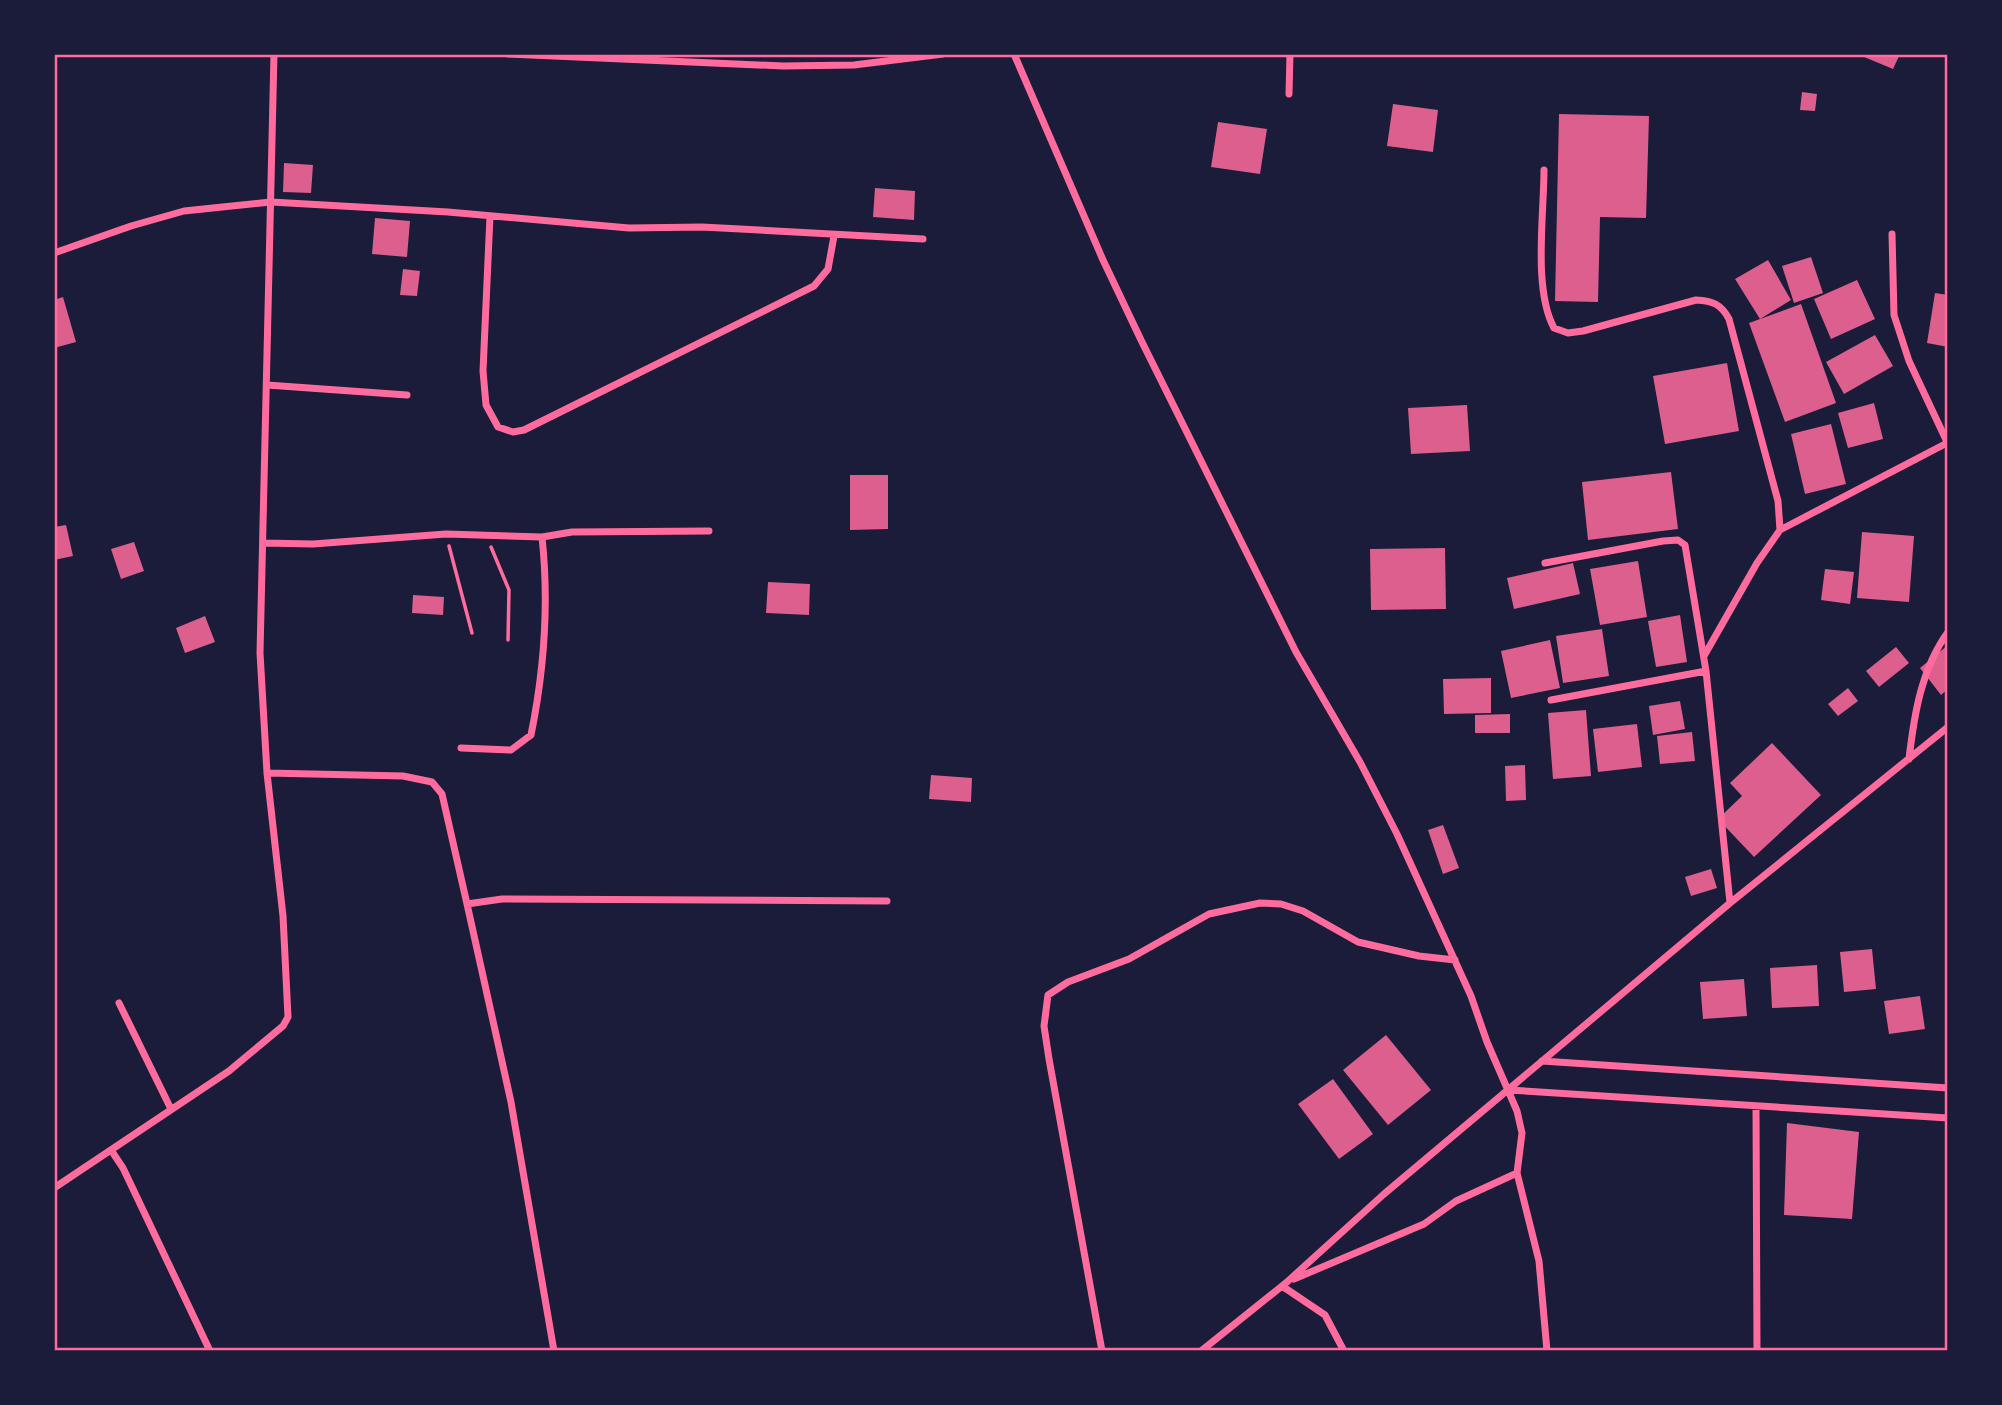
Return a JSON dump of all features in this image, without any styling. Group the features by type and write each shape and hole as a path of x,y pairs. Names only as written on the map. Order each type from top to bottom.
{"street":[{"path":"54,1188 229,1071 283,1026 288,1017 283,916 267,773 261,665 274,54"},
{"path":"508,54 676,63 854,65 943,54"},
{"path":"854,54 854,65"},
{"path":"1014,54 1103,260 1194,441 1237,538 1296,652 1360,762 1455,960 1509,1090 1522,1133 1517,1173 1539,1261 1547,1351"},
{"path":"1289,94 1290,54"},
{"path":"1544,170 1543,291 1548,317 1554,328 1567,333 1583,331 1696,300 1711,301 1722,307 1728,319 1778,501 1780,530"},
{"path":"54,253 131,226 184,212 271,202 629,228 702,227 923,239"},
{"path":"490,216 483,371 486,405 498,426 513,432 524,429 814,285 828,269 834,236"},
{"path":"1703,657 1756,563 1780,530 1947,443 1909,361 1894,315 1892,234"},
{"path":"267,385 407,395"},
{"path":"264,543 334,543 483,533 542,537 572,532 709,531"},
{"path":"461,748 511,750 531,735 537,703 544,609 542,537"},
{"path":"1545,563 1678,540 1685,545 1706,671 1730,904"},
{"path":"1909,759 1914,709 1928,670 1948,632"},
{"path":"1550,700 1706,671"},
{"path":"1201,1351 1284,1284 1384,1194 1542,1061 1948,727"},
{"path":"267,773 402,776 432,782 442,794 511,1102 554,1351"},
{"path":"467,904 502,899 887,901"},
{"path":"1102,1351 1049,1059 1044,1026 1048,995 1068,982 1129,959 1209,914 1260,903 1281,904 1303,911 1358,942 1419,956 1455,960"},
{"path":"119,1003 171,1109"},
{"path":"1542,1061 1948,1088"},
{"path":"1509,1090 1948,1118"},
{"path":"1756,1106 1757,1351"},
{"path":"111,1150 123,1168 210,1351"},
{"path":"1284,1284 1424,1224 1456,1201 1517,1173"},
{"path":"1284,1284 1325,1315 1344,1351"}],"path":[{"path":"483,533 501,565 509,590 508,640"},
{"path":"446,534 472,633"}],"building":[{"path":"1857,54 1900,54 1893,69"},
{"path":"1802,92 1817,94 1815,111 1800,110"},
{"path":"1393,104 1438,110 1433,152 1387,146"},
{"path":"1559,114 1649,116 1646,218 1600,217 1598,302 1555,301"},
{"path":"1218,122 1267,129 1260,174 1211,167"},
{"path":"284,163 313,165 311,193 283,192"},
{"path":"875,188 915,191 914,220 873,217"},
{"path":"375,218 410,221 407,257 372,254"},
{"path":"1811,257 1823,293 1794,303 1782,266"},
{"path":"1768,260 1791,300 1760,319 1735,279"},
{"path":"403,269 420,271 417,296 400,295"},
{"path":"1857,280 1875,319 1831,339 1814,299"},
{"path":"1935,293 1948,295 1948,347 1927,343"},
{"path":"63,297 76,342 54,348 54,300"},
{"path":"1801,304 1836,403 1785,422 1749,323"},
{"path":"1875,335 1893,366 1844,394 1826,362"},
{"path":"1727,363 1739,431 1665,444 1653,376"},
{"path":"1874,403 1883,439 1848,448 1838,413"},
{"path":"1467,405 1470,451 1411,454 1408,408"},
{"path":"1831,424 1846,484 1805,494 1791,434"},
{"path":"1671,472 1678,529 1588,540 1582,482"},
{"path":"850,475 888,475 888,529 850,530"},
{"path":"66,525 73,556 54,560 54,527"},
{"path":"1862,532 1914,536 1909,602 1857,598"},
{"path":"134,542 144,571 121,579 111,549"},
{"path":"1445,548 1446,609 1371,610 1370,549"},
{"path":"1638,561 1647,617 1600,625 1590,569"},
{"path":"1573,563 1580,594 1514,609 1507,578"},
{"path":"1825,569 1854,572 1850,604 1821,600"},
{"path":"768,582 810,584 809,615 766,613"},
{"path":"413,595 444,597 443,615 412,613"},
{"path":"1680,615 1687,662 1656,667 1648,621"},
{"path":"205,616 215,642 185,653 176,628"},
{"path":"1602,629 1609,676 1563,683 1556,636"},
{"path":"1550,640 1560,688 1511,698 1501,651"},
{"path":"1948,645 1948,689 1941,695 1920,668"},
{"path":"1896,647 1909,663 1879,687 1866,671"},
{"path":"1491,678 1491,713 1444,714 1443,679"},
{"path":"1848,688 1858,701 1838,716 1828,704"},
{"path":"1680,701 1685,729 1653,735 1649,706"},
{"path":"1586,710 1591,776 1553,779 1548,713"},
{"path":"1510,714 1510,733 1475,733 1475,715"},
{"path":"1637,724 1642,767 1598,772 1593,729"},
{"path":"1692,732 1695,761 1660,764 1657,736"},
{"path":"1772,743 1821,795 1754,857 1718,819 1742,796 1730,783"},
{"path":"1525,765 1526,800 1506,801 1505,766"},
{"path":"931,775 972,778 971,802 929,799"},
{"path":"1443,825 1459,868 1443,874 1428,830"},
{"path":"1711,869 1717,888 1691,896 1685,877"},
{"path":"1872,949 1876,989 1844,992 1840,952"},
{"path":"1817,965 1819,1006 1772,1008 1770,968"},
{"path":"1744,979 1747,1016 1703,1019 1700,982"},
{"path":"1920,996 1925,1029 1889,1034 1884,1001"},
{"path":"1386,1035 1431,1090 1388,1125 1343,1070"},
{"path":"1333,1079 1373,1134 1339,1159 1298,1104"},
{"path":"1787,1123 1859,1132 1852,1219 1784,1215"}]}
